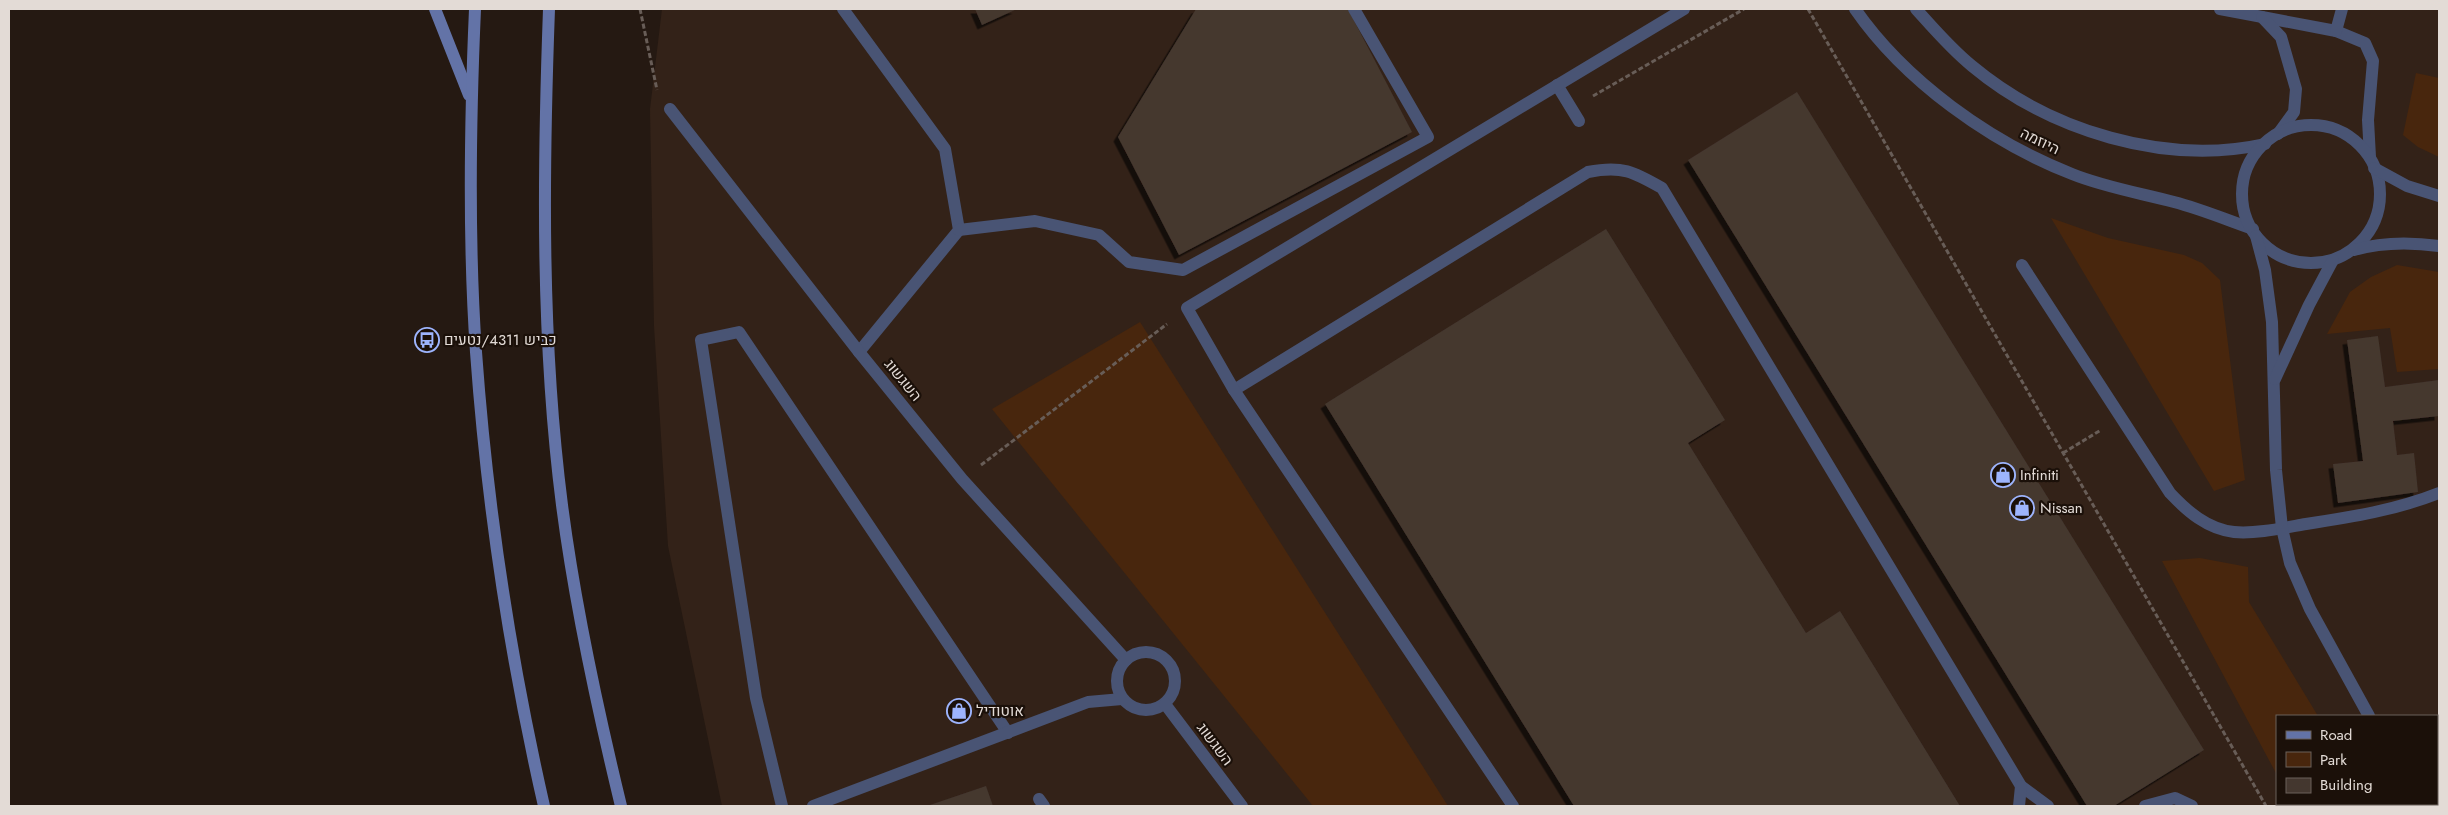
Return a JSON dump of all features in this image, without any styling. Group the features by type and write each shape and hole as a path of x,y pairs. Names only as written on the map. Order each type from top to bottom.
{"main road":[{"path":"435,9 471,100"},
{"path":"475,9 471,100 473,278 476,351 494,532 511,642 544,806"},
{"path":"550,9 546,112 546,235 551,377 561,495 580,610 621,806"}],"street":[{"path":"843,9 945,149 958,230"},
{"path":"859,352 958,230 1035,221 1099,235 1130,262 1183,270 1428,137 1354,9"},
{"path":"1513,806 1234,390 1187,308 1684,9"},
{"name":"היוזמה","path":"1855,9 1895,57 1956,109 1995,137 2073,175 2177,202 2254,233"},
{"name":"היוזמה","path":"1916,9 1938,34 1972,66 2026,103 2053,116 2113,138 2147,146 2210,151 2242,149 2265,144"},
{"path":"2220,9 2336,31 2365,43 2374,61 2368,120 2372,162 2379,179 2380,203 2376,220 2367,236 2352,251"},
{"path":"2336,31 2342,9"},
{"path":"2262,17 2281,37 2296,89 2294,112 2278,134"},
{"path":"1557,85 1579,121"},
{"name":"השגשוג","path":"670,109 859,352 962,479 1126,660"},
{"path":"2368,715 2310,608 2290,563 2282,528 2276,470 2272,322 2265,270 2254,233 2246,217 2242,196 2245,177 2252,159 2265,144 2278,134 2292,128 2309,125 2332,128 2353,139 2372,162 2407,186 2439,196"},
{"path":"1234,390 1588,172 1605,168 1635,172 1662,188 2021,786 2048,806"},
{"path":"2254,233 2272,251 2291,260 2312,264 2333,260 2352,251 2369,246 2398,244 2439,246"},
{"path":"2273,384 2308,305 2333,260"},
{"path":"2022,264 2170,493 2189,514 2233,532 2282,528 2376,513 2408,505 2439,493"},
{"path":"782,806 756,698 701,340 740,332 1008,733"},
{"path":"1139,652 1149,652 1166,660 1175,677 1175,687 1166,704 1147,711 1129,706 1122,699 1117,690 1116,681 1118,672 1126,660 1139,652"},
{"path":"813,806 1088,702 1122,699"},
{"name":"השגשוג","path":"1166,704 1241,805"},
{"path":"2019,806 2021,786"},
{"path":"2145,806 2175,798 2192,806"}],"path":[{"path":"640,9 658,93"},
{"path":"1808,9 2266,806"},
{"path":"962,479 1187,308"},
{"path":"2063,453 2121,418"}],"shaded area":[{"path":"662,9 2439,9 2439,806 722,806 668,546 654,326 650,109"}],"green space":[{"path":"2416,73 2439,78 2439,157 2418,147 2403,135"},
{"path":"2051,218 2108,238 2184,255 2202,263 2220,280 2245,480 2214,491"},
{"path":"2397,265 2439,272 2439,369 2397,372 2390,328 2327,334 2350,292 2371,277"},
{"path":"1140,322 1448,806 1313,806 992,409"},
{"path":"2200,558 2248,567 2249,602 2317,715 2276,715 2276,773 2162,561"}],"building":[{"path":"975,9 1017,9 982,25"},
{"path":"1196,9 1348,9 1412,132 1179,255 1118,137"},
{"path":"1797,92 2204,750 2114,806 2087,806 1688,160"},
{"path":"1606,229 1725,420 1688,443 1806,633 1840,611 1960,806 1574,806 1325,404"},
{"path":"2378,336 2385,387 2439,380 2439,416 2393,421 2397,455 2414,453 2418,492 2338,503 2333,464 2363,461 2347,340"},
{"path":"986,786 993,806 927,806"}],"place":[{"name":"כביש 4311/נטעים","path":"427,340"},
{"name":"Infiniti","path":"2003,475"},
{"name":"Nissan","path":"2022,508"},
{"name":"אוטודיל","path":"959,711"}]}
